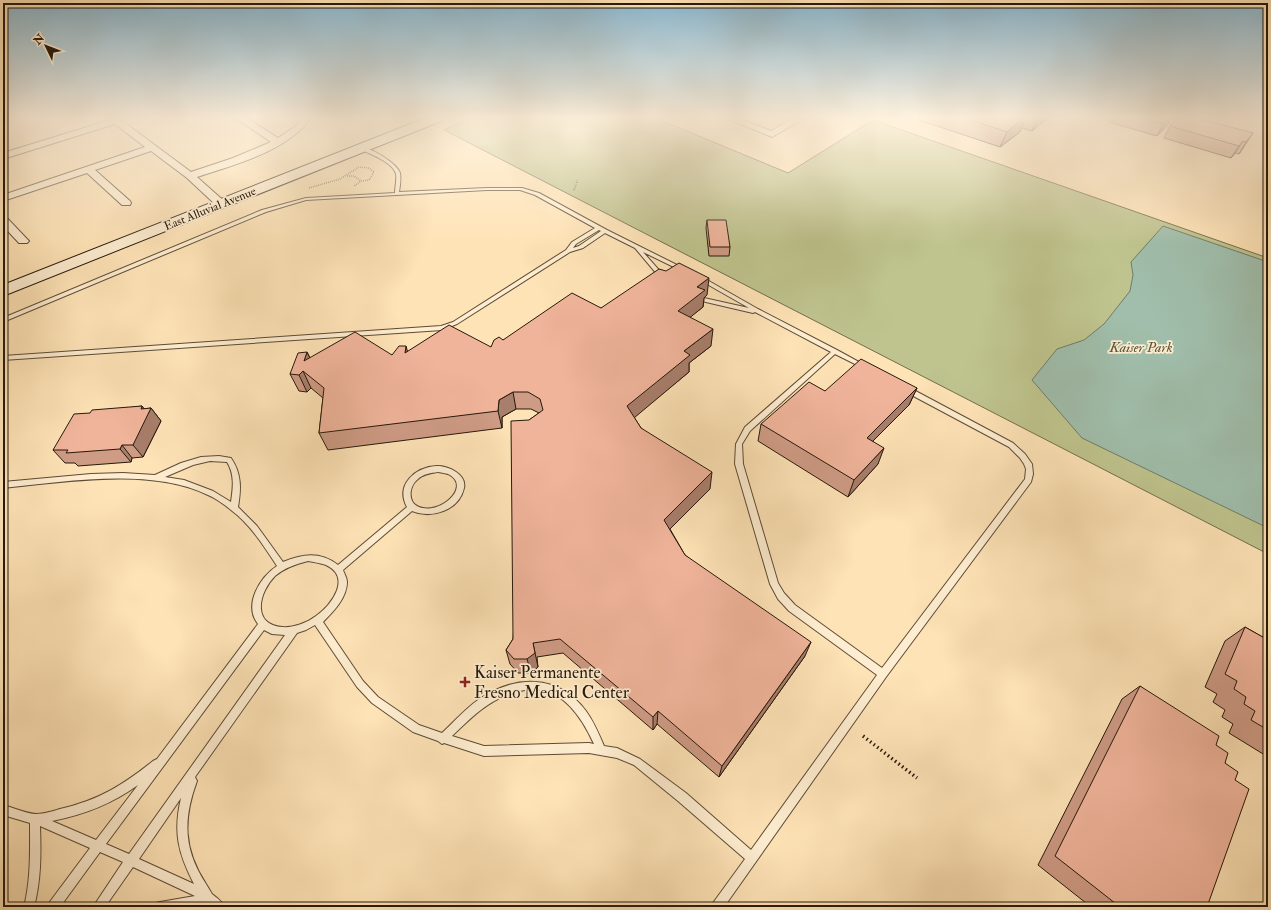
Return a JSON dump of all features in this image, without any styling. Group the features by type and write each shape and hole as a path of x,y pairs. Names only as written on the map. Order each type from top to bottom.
{"main road":[{"name":"East Alluvial Avenue","path":"3,291 221,204 351,159"}],"street":[{"path":"3,198 117,159"},
{"path":"167,159 190,176 221,204"},
{"path":"190,176 238,159"},
{"path":"88,169 126,203"},
{"path":"3,220 23,241"}],"lane":[{"path":"377,159 390,164 396,169 397,194"},
{"path":"3,320 289,203 306,199 487,189 520,189 537,194 598,228 688,272"},
{"path":"568,251 574,244 598,228"},
{"path":"3,358 442,328 456,323 568,251 581,247 605,231"},
{"path":"635,247 666,282"},
{"path":"694,275 759,312 869,369"},
{"path":"688,295 712,302 759,312"},
{"path":"835,351 747,430 739,444 739,464 770,570 780,596 792,608 883,674"},
{"path":"717,907 883,674 1028,480 1030,473 1029,465 1023,455 1011,445 896,384"},
{"path":"156,478 186,463 202,458 229,460 235,472 237,489 234,507"},
{"path":"438,469 451,472 460,478 462,486 460,493 448,506 429,512 420,511 412,507 406,494 407,488 416,476 430,470 438,469"},
{"path":"3,485 122,476 156,478 194,487 221,498 234,507 251,524 282,567"},
{"path":"338,569 412,507"},
{"path":"308,558 320,558 330,562 338,569 342,578 342,589 338,601 330,612 318,622 305,628 292,631 281,631 263,624 257,616 255,606 257,595 263,584 282,567 295,561 308,558"},
{"path":"318,622 360,684 375,700 416,729 442,739 484,751 589,748 617,753 637,762 682,796 752,858"},
{"path":"53,907 263,624"},
{"path":"98,907 130,860 198,768 292,631"},
{"path":"442,739 486,701 511,688 529,684 548,687 564,695 590,723 601,750"},
{"path":"35,819 66,814 108,799 145,774 166,755"},
{"path":"198,768 183,806 181,827 187,861 195,878 213,902"},
{"path":"3,810 35,819 130,860 213,902"},
{"path":"29,907 36,864 35,819"},
{"path":"160,907 213,902"}],"path":[{"path":"363,166 364,159"},
{"path":"306,189 340,179 355,168 363,166 374,172 369,180 361,181 349,188"},
{"path":"346,176 354,176 361,181"},
{"path":"574,190 578,178"},
{"path":"862,736 916,778"}],"green space":[{"name":"Kaiser Park","path":"501,159 755,159 788,173 810,159 986,159 1268,258 1268,554"}],"shaded area":[{"path":"1163,226 1268,262 1268,528 1082,438 1032,380 1057,349 1084,340 1104,324 1130,291 1133,275 1131,262"}],"building":[{"path":"707,220 726,220 730,247 710,247"},
{"name":"Kaiser Permanente Fresno Medical Center","path":"679,263 709,278 697,287 705,290 678,311 713,329 684,351 690,355 627,406 641,428 712,472 664,520 685,555 811,642 722,766 658,711 653,717 560,639 533,643 535,653 527,659 514,659 506,650 513,639 511,421 529,420 543,410 540,399 528,392 513,392 499,400 498,411 319,433 324,388 303,371 299,375 290,374 298,353 307,352 304,361 355,332 392,355 399,346 406,346 405,353 449,325 491,347 494,340 499,337 503,340 572,293 601,308 659,269 666,271"},
{"path":"861,359 917,388 867,438 884,448 854,480 761,424 809,382 825,391"},
{"path":"142,406 141,409 151,408 133,445 122,445 120,449 66,453 68,450 53,450 74,414 90,413 92,410"},
{"path":"1245,627 1268,640 1268,730 1251,720 1255,711 1244,704 1246,697 1234,689 1237,681 1225,674"},
{"path":"1140,686 1219,736 1216,745 1228,753 1225,763 1238,772 1235,780 1249,789 1207,907 1120,907 1055,856"}],"place":[{"name":"Kaiser Permanente Fresno Medical Center","path":"465,682"}]}
